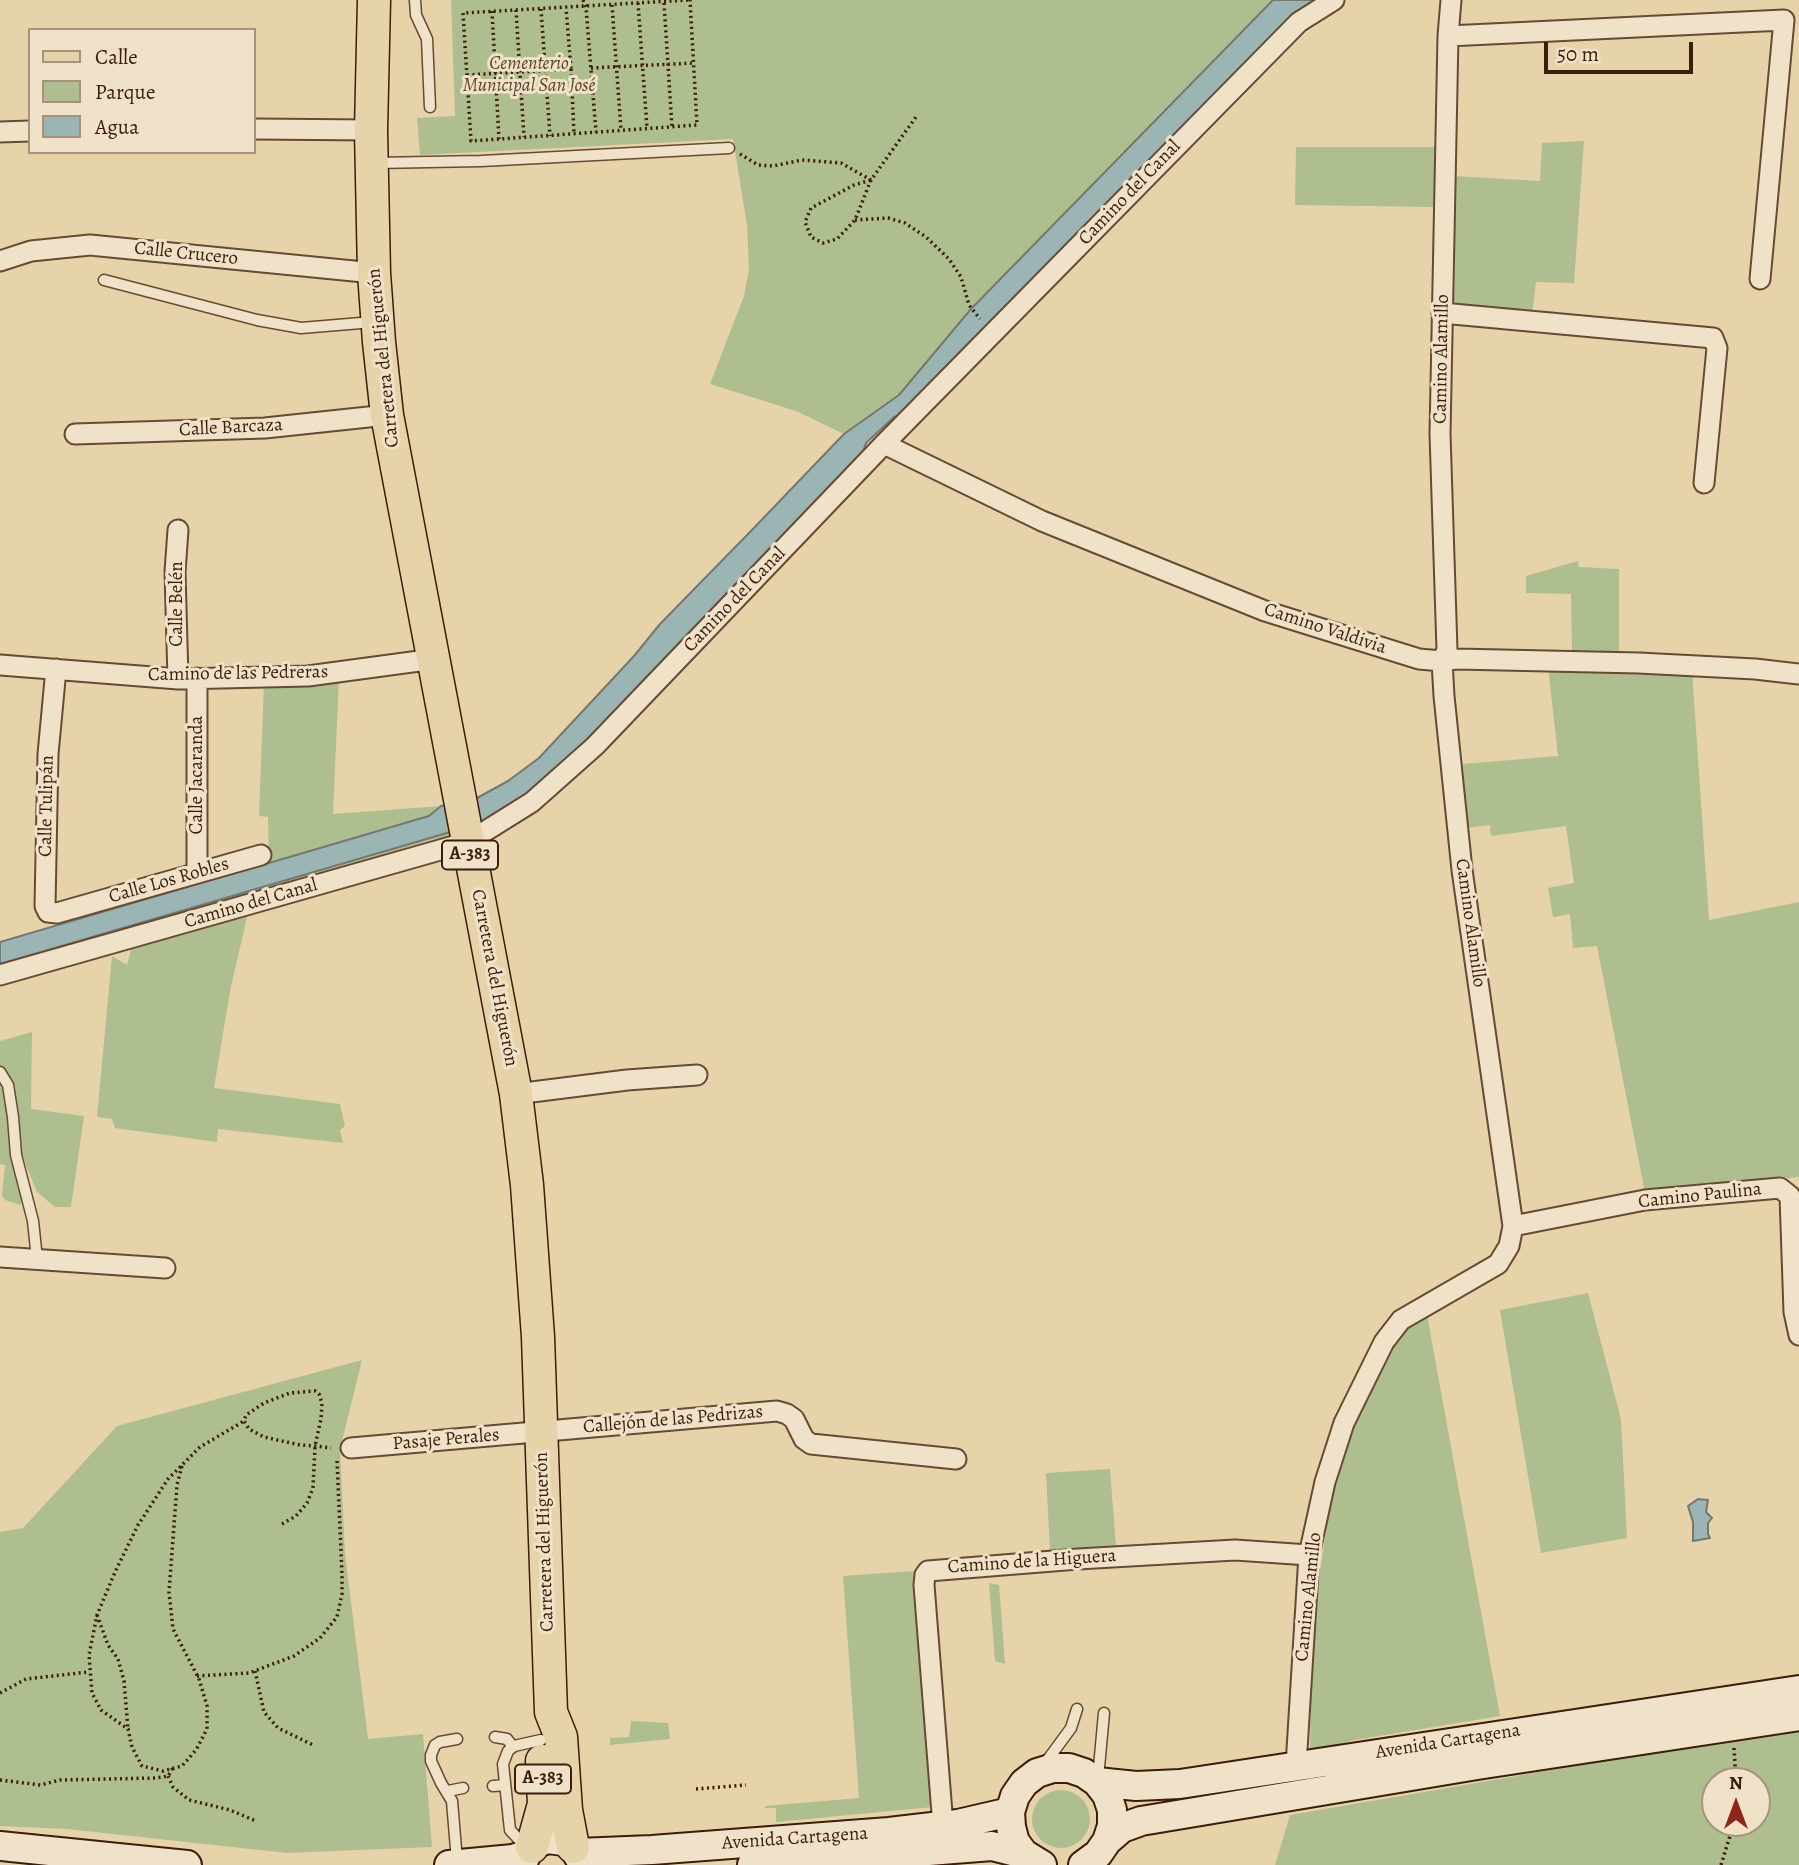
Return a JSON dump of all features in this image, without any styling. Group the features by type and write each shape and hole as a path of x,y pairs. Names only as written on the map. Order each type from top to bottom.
{"main road":[{"name":"Carretera del Higuerón","path":"374,0 371,131 374,273 387,415 516,1094 528,1198 538,1337 541,1431 535,1733"},
{"name":"Avenida Cartagena","path":"1037,1773 1052,1768 1069,1768 1084,1773 1097,1782 1136,1786 1180,1784 1799,1690"},
{"name":"Avenida Cartagena","path":"1083,1865 1098,1854 1107,1841 1122,1828 1140,1821 1799,1716"},
{"name":"A-383","path":"527,1854 544,1804 535,1733 562,1737 566,1810 578,1855"},
{"path":"1033,1860 1016,1842 1010,1812 1019,1790 1037,1773"},
{"path":"1097,1782 1107,1795 1112,1810 1112,1826 1107,1841"},
{"name":"Avenida Cartagena","path":"449,1865 506,1860 527,1854 539,1842 557,1839 578,1855 889,1832 943,1826 1010,1812"},
{"path":"0,1846 187,1865"},
{"name":"Avenida Cartagena","path":"752,1865 879,1860 992,1846 1033,1860"}],"street":[{"name":"Camino del Canal","path":"0,975 468,842 532,802 595,746 884,444 1299,22 1334,0"},
{"name":"Camino Alamillo","path":"1296,1766 1309,1555 1325,1482 1344,1423 1384,1342 1401,1320 1498,1264 1509,1246 1513,1226 1462,870 1444,696 1443,662 1447,650 1440,434 1451,0"},
{"path":"1448,36 1791,19 1760,279"},
{"path":"256,129 371,131"},
{"path":"0,132 28,131"},
{"name":"Calle Crucero","path":"0,261 31,251 90,245 374,273"},
{"path":"1443,313 1713,338 1717,348 1704,484"},
{"name":"Calle Barcaza","path":"75,435 265,428 387,415"},
{"name":"Camino Valdivia","path":"884,444 1042,521 1265,611 1419,659 1443,662 1639,663 1799,674"},
{"name":"Calle Belén","path":"178,530 175,572 187,678"},
{"name":"Camino de las Pedreras","path":"0,665 187,678 308,676 434,659"},
{"name":"Calle Tulipán","path":"56,669 48,754 45,906 52,914 77,907"},
{"name":"Calle Jacaranda","path":"187,678 197,873"},
{"name":"Calle Los Robles","path":"77,907 261,855"},
{"path":"516,1094 627,1080 697,1075"},
{"name":"Camino Paulina","path":"1513,1226 1645,1200 1780,1188 1790,1196 1795,1241 1794,1312 1799,1335"},
{"path":"0,1256 165,1268"},
{"name":"Callejón de las Pedrizas","path":"541,1431 777,1411 794,1419 804,1439 811,1444 956,1459"},
{"name":"Pasaje Perales","path":"351,1448 541,1431"},
{"name":"Camino de la Higuera","path":"943,1826 924,1585 928,1571 1235,1550 1309,1555"}],"lane":[{"path":"415,0 416,15 427,39 430,107"},
{"path":"372,163 495,160 729,148"},
{"path":"104,280 257,320 301,328 377,321"},
{"path":"0,1072 8,1085 16,1155 33,1221 37,1259"},
{"path":"1037,1773 1071,1728 1077,1709"},
{"path":"1097,1782 1104,1713"},
{"path":"495,1737 507,1739 535,1733"},
{"path":"527,1854 510,1830 503,1764 505,1757 535,1733"},
{"path":"457,1739 440,1742 435,1745 430,1755 430,1761 452,1801 457,1864"},
{"path":"493,1786 505,1785"},
{"path":"448,1791 463,1788"}],"path":[{"path":"583,0 586,7 596,132"},
{"path":"689,0 697,125 471,141 463,13 612,5 689,0"},
{"path":"664,2 672,127"},
{"path":"638,4 647,128"},
{"path":"612,5 621,131"},
{"path":"566,8 574,134"},
{"path":"541,9 550,136"},
{"path":"516,10 524,137"},
{"path":"492,11 499,139"},
{"path":"591,68 694,63"},
{"path":"467,75 570,69"},
{"path":"871,180 827,197 811,208 805,222 811,237 823,243 837,239 855,220 871,180 916,117"},
{"path":"729,148 758,165 773,166 787,162 819,160 841,163 871,180"},
{"path":"855,220 888,218 905,223 926,237 949,259 961,276 971,309"},
{"path":"128,1729 101,1710 92,1693 89,1655 97,1615 138,1525 168,1479 200,1447 244,1422 246,1415 264,1403 290,1393 315,1391 322,1403 315,1446 313,1488 301,1509 282,1524"},
{"path":"197,1676 255,1671 294,1656 320,1638 337,1617 342,1594 336,1448 264,1437 249,1429 244,1422"},
{"path":"97,1615 108,1645 118,1659 132,1747 142,1766 163,1770 183,1766 207,1729 207,1706 197,1676 173,1629 169,1592 177,1485 182,1466"},
{"path":"255,1671 264,1712 278,1728 315,1746"},
{"path":"0,1693 26,1679 89,1672"},
{"path":"1733,1726 1735,1767"},
{"path":"168,1776 173,1768"},
{"path":"0,1780 41,1785 60,1780 168,1776"},
{"path":"168,1776 173,1787 189,1800 230,1810 256,1821"},
{"path":"696,1789 746,1785"},
{"path":"1721,1865 1730,1837"}],"green space":[{"name":"Cementerio Municipal San José","path":"451,0 1273,0 971,309 899,395 844,434 796,411 710,384 744,296 749,270 747,225 733,139 420,155 417,118 455,116"},
{"path":"1584,141 1574,283 1536,282 1532,315 1451,307 1453,176 1540,181 1542,143"},
{"path":"1296,147 1437,147 1436,207 1295,205"},
{"path":"1578,561 1579,567 1619,569 1619,654 1572,652 1571,594 1526,593 1526,576"},
{"path":"1548,666 1692,670 1709,920 1799,902 1799,1177 1645,1193 1597,946 1573,948 1570,914 1553,917 1548,888 1574,883 1566,826 1491,836 1490,825 1467,828 1463,764 1558,756"},
{"path":"339,677 333,814 441,806 451,838 431,840 0,970 0,942 269,863 268,817 259,816 264,683"},
{"path":"248,913 230,991 214,1088 340,1104 345,1126 340,1130 343,1143 218,1129 217,1142 115,1128 112,1119 97,1117 112,956 127,965 132,946"},
{"path":"32,1032 31,1109 84,1116 71,1207 55,1207 37,1192 21,1153 12,1084 0,1066 0,1041"},
{"path":"0,1082 8,1110 14,1166 24,1200 20,1205 5,1200 2,1196 5,1165 0,1164"},
{"path":"1588,1293 1621,1419 1627,1538 1541,1553 1500,1310"},
{"path":"1427,1315 1500,1716 1355,1740 1310,1751 1312,1626 1333,1482 1359,1413 1397,1342 1408,1328"},
{"path":"362,1360 340,1449 345,1553 368,1739 423,1734 432,1847 287,1853 67,1829 0,1826 0,1532 23,1528 117,1426"},
{"path":"1110,1469 1116,1547 1050,1552 1046,1473"},
{"path":"915,1571 933,1807 776,1822 776,1808 765,1806 859,1798 843,1576"},
{"path":"989,1583 999,1585 1005,1664 995,1661"},
{"path":"631,1721 668,1723 670,1739 610,1745 610,1738 629,1737"},
{"path":"1799,1732 1799,1865 1275,1865 1290,1815 1621,1758"},
{"path":"1055,1790 1067,1790 1082,1798 1090,1813 1090,1825 1082,1840 1067,1848 1055,1848 1040,1840 1032,1825 1032,1813 1040,1798"}],"water":[{"path":"1273,0 1317,0 1301,9 1268,40 901,415 894,417 866,443 861,458 540,789 481,823 0,964 0,942 429,816 441,806 477,798 508,781 539,758 634,656 660,624 844,434 899,395 971,309"},
{"path":"1698,1499 1708,1500 1706,1512 1712,1518 1708,1523 1710,1538 1693,1541 1693,1522 1688,1506"}]}
